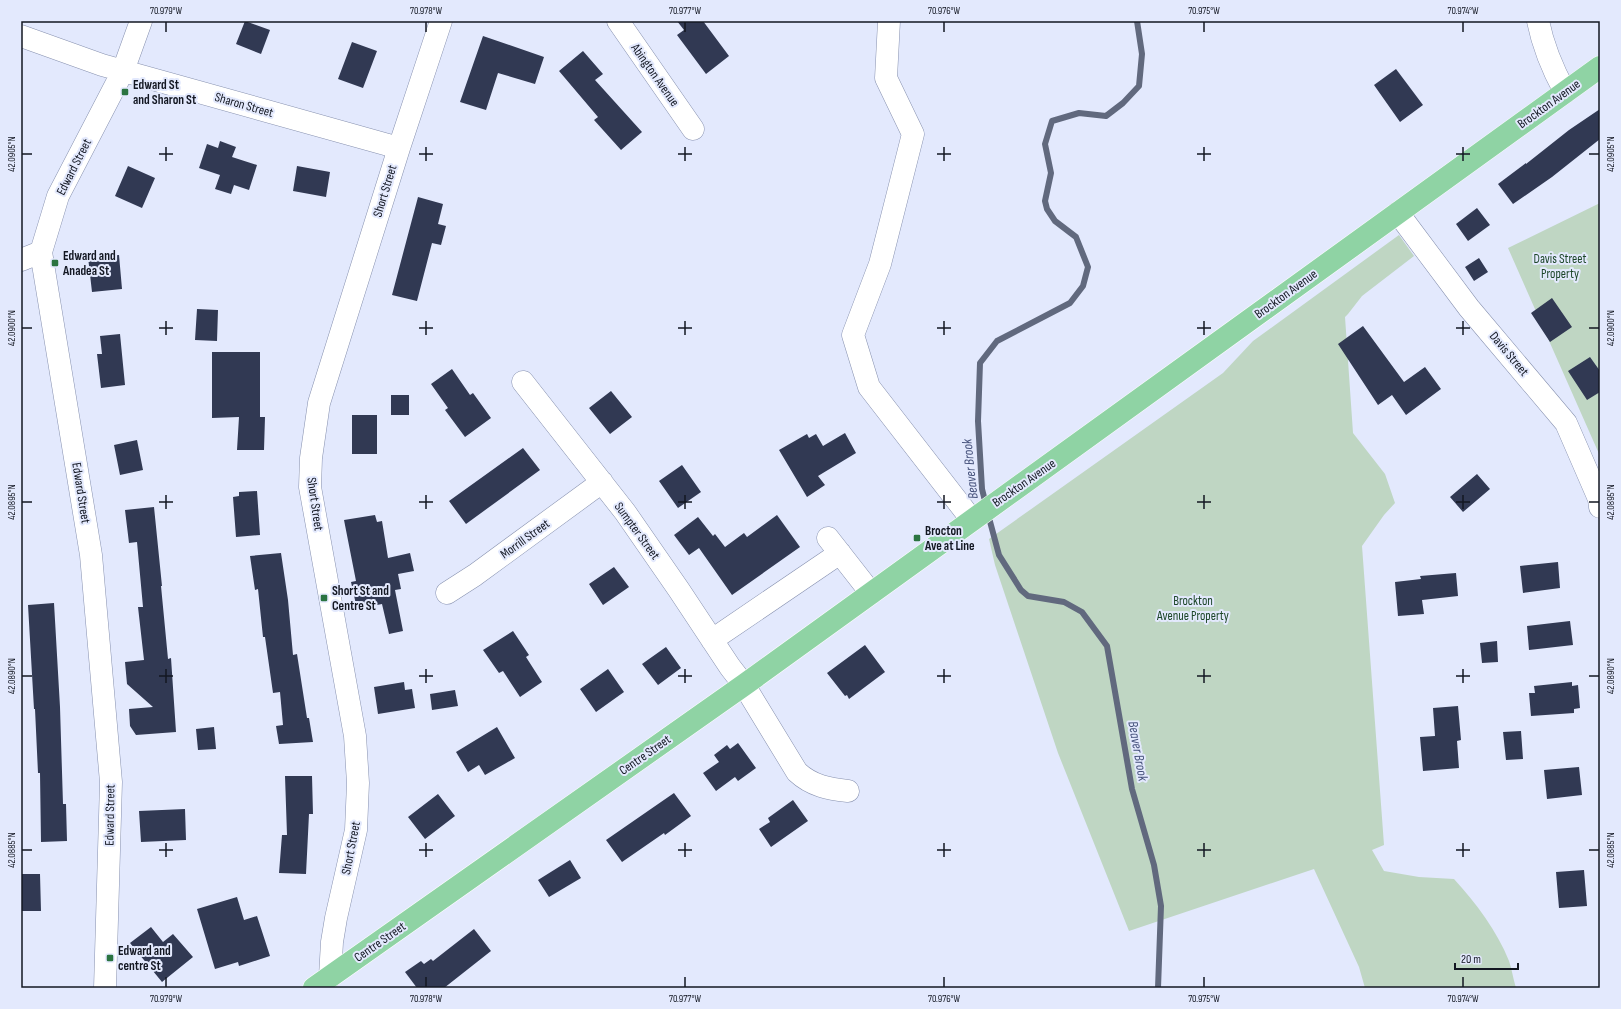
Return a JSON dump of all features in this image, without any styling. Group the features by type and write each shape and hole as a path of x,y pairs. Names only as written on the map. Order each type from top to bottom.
{"main road":[{"name":"Brockton Avenue","path":"974,519 1149,395 1600,68"},
{"name":"Centre Street","path":"322,982 744,685 974,519"}],"street":[{"name":"Edward Street","path":"105,988 111,782 92,562 41,252 58,196 123,71 141,21"},
{"name":"Short Street","path":"322,982 356,830 358,783 355,736 310,487 311,458 319,403 399,148 441,21"},
{"name":"Abington Avenue","path":"618,21 693,129"},
{"path":"889,21 886,78 913,134 880,264 853,335 869,386 974,519"},
{"path":"1538,21 1554,72 1565,92"},
{"name":"Sharon Street","path":"21,36 102,65 399,148"},
{"name":"Davis Street","path":"1398,213 1469,308 1566,423 1599,499 1600,506"},
{"path":"21,260 41,252"},
{"name":"Sumpter Street","path":"523,382 602,482 652,550 744,685 797,772 804,778 826,788 848,791"},
{"name":"Morrill Street","path":"447,593 475,575 602,482"},
{"path":"712,640 834,546 871,593"}],"green space":[{"name":"Davis Street Property","path":"1600,203 1600,456 1508,248"},
{"name":"Brockton Avenue Property","path":"1399,235 1414,256 1362,296 1345,317 1353,433 1385,474 1395,503 1384,515 1362,546 1384,845 1372,850 1384,871 1419,877 1454,879 1492,928 1509,961 1516,988 1365,988 1359,967 1314,869 1129,931 1058,753 995,565 989,539 1223,373 1253,341"}],"building":[{"path":"245,21 270,30 261,54 236,44"},
{"path":"677,21 703,21 729,56 706,74 677,35 684,30"},
{"path":"483,36 544,57 535,84 498,73 486,110 460,102"},
{"path":"352,42 377,51 363,88 338,79"},
{"path":"583,51 603,74 595,80 642,132 621,150 594,120 598,117 559,71"},
{"path":"1396,69 1423,105 1400,122 1374,85"},
{"path":"1600,109 1600,139 1552,177 1513,204 1498,184 1569,130"},
{"path":"220,141 236,147 232,157 257,165 249,190 234,185 231,194 215,189 220,175 199,168 207,144 218,148"},
{"path":"128,166 155,178 142,208 115,196"},
{"path":"297,166 330,172 326,197 293,191"},
{"path":"418,197 443,204 438,224 446,226 441,245 432,243 417,301 392,295"},
{"path":"1477,208 1490,225 1468,241 1456,224"},
{"path":"119,255 122,289 92,292 88,257"},
{"path":"1479,258 1488,272 1474,281 1465,267"},
{"path":"1552,298 1572,327 1550,342 1531,313"},
{"path":"197,309 218,310 217,341 195,340"},
{"path":"1363,326 1404,382 1425,367 1441,389 1406,415 1392,395 1378,405 1338,344"},
{"path":"120,334 125,385 101,388 97,354 102,354 100,336"},
{"path":"212,352 260,352 260,417 265,417 264,450 237,450 239,417 212,418"},
{"path":"1590,357 1600,371 1600,392 1587,400 1568,371"},
{"path":"452,369 470,395 473,393 491,418 465,437 445,410 448,408 431,384"},
{"path":"611,391 632,417 610,434 589,408"},
{"path":"391,395 409,395 409,415 391,415"},
{"path":"352,415 377,415 377,454 352,454"},
{"path":"845,433 856,453 818,476 825,485 807,497 779,450 807,434 809,438 816,434 823,446"},
{"path":"137,440 143,470 120,475 114,445"},
{"path":"523,448 540,470 466,524 449,501"},
{"path":"682,465 701,492 678,508 659,481"},
{"path":"1477,474 1490,489 1463,512 1450,497"},
{"path":"257,491 260,535 236,537 233,497 239,496 239,492"},
{"path":"154,507 168,659 171,658 176,732 136,735 130,726 129,709 153,707 127,684 125,662 144,660 138,607 143,607 137,542 129,543 125,510"},
{"path":"375,515 377,522 382,521 388,558 410,553 414,571 398,574 401,589 395,590 403,631 389,634 382,604 357,609 351,582 356,581 344,520"},
{"path":"777,515 800,547 732,595 699,548 689,555 674,535 698,517 713,536 715,534 725,547 744,533 747,537"},
{"path":"281,553 288,600 293,655 297,654 307,718 309,718 313,742 279,744 276,726 283,725 280,692 273,693 265,637 263,637 258,589 255,590 250,556"},
{"path":"1558,562 1560,588 1523,593 1520,566"},
{"path":"614,567 629,587 603,605 589,584"},
{"path":"1456,573 1458,596 1422,600 1424,614 1398,616 1395,582 1421,579 1420,576"},
{"path":"54,603 60,707 63,804 66,804 67,841 41,842 40,773 38,773 28,605"},
{"path":"1570,621 1573,645 1529,650 1527,626"},
{"path":"513,631 529,655 526,657 542,682 520,697 503,671 499,673 483,650"},
{"path":"1497,641 1498,662 1482,663 1480,643"},
{"path":"865,645 885,672 849,699 827,673"},
{"path":"666,647 681,668 658,685 642,664"},
{"path":"608,669 624,692 596,712 580,689"},
{"path":"404,682 405,690 412,689 415,708 378,714 374,687"},
{"path":"1572,682 1572,686 1578,685 1580,708 1574,709 1574,713 1531,716 1529,693 1535,693 1534,686"},
{"path":"455,690 458,706 432,710 430,694"},
{"path":"1458,706 1461,740 1457,741 1459,768 1423,771 1420,737 1435,736 1433,708"},
{"path":"214,727 216,749 198,750 196,729"},
{"path":"497,727 515,758 485,775 479,765 468,772 456,752"},
{"path":"1521,731 1523,759 1506,760 1503,732"},
{"path":"738,743 756,768 738,781 735,777 716,791 703,773 719,762 714,755 727,745 730,749"},
{"path":"1579,767 1582,795 1547,799 1544,770"},
{"path":"285,776 312,776 313,814 309,814 306,874 279,873 282,835 287,835"},
{"path":"674,793 691,816 665,835 664,833 622,862 606,840"},
{"path":"438,794 455,816 425,839 408,817"},
{"path":"793,800 808,821 771,847 759,829 770,822 768,818"},
{"path":"185,809 186,840 141,842 139,811"},
{"path":"570,860 581,878 549,897 538,880"},
{"path":"1584,870 1587,906 1559,908 1556,872"},
{"path":"21,874 40,874 41,911 21,911"},
{"path":"237,897 244,920 257,916 270,956 239,966 238,962 215,969 197,909"},
{"path":"151,927 163,942 173,934 193,957 162,982 130,943"},
{"path":"474,929 491,951 444,988 417,988 405,972 421,961 424,964 431,959 433,961"}],"waterway":[{"name":"Beaver Brook","path":"986,505 982,489 978,421 980,363 997,341 1070,303 1083,286 1088,267 1076,237 1055,221 1047,209 1045,201 1051,173 1045,144 1052,121 1079,113 1106,116 1123,103 1139,86 1142,54 1137,21"},
{"name":"Beaver Brook","path":"988,514 999,555 1021,590 1028,596 1064,602 1082,612 1107,646 1132,789 1154,865 1161,906 1158,988"}],"place":[{"name":"Edward St and Sharon St","path":"125,92"},
{"name":"Edward and Anadea St","path":"55,263"},
{"name":"Brocton Ave at Line","path":"917,538"},
{"name":"Short St and Centre St","path":"324,598"},
{"name":"Edward and centre St","path":"110,958"}]}
